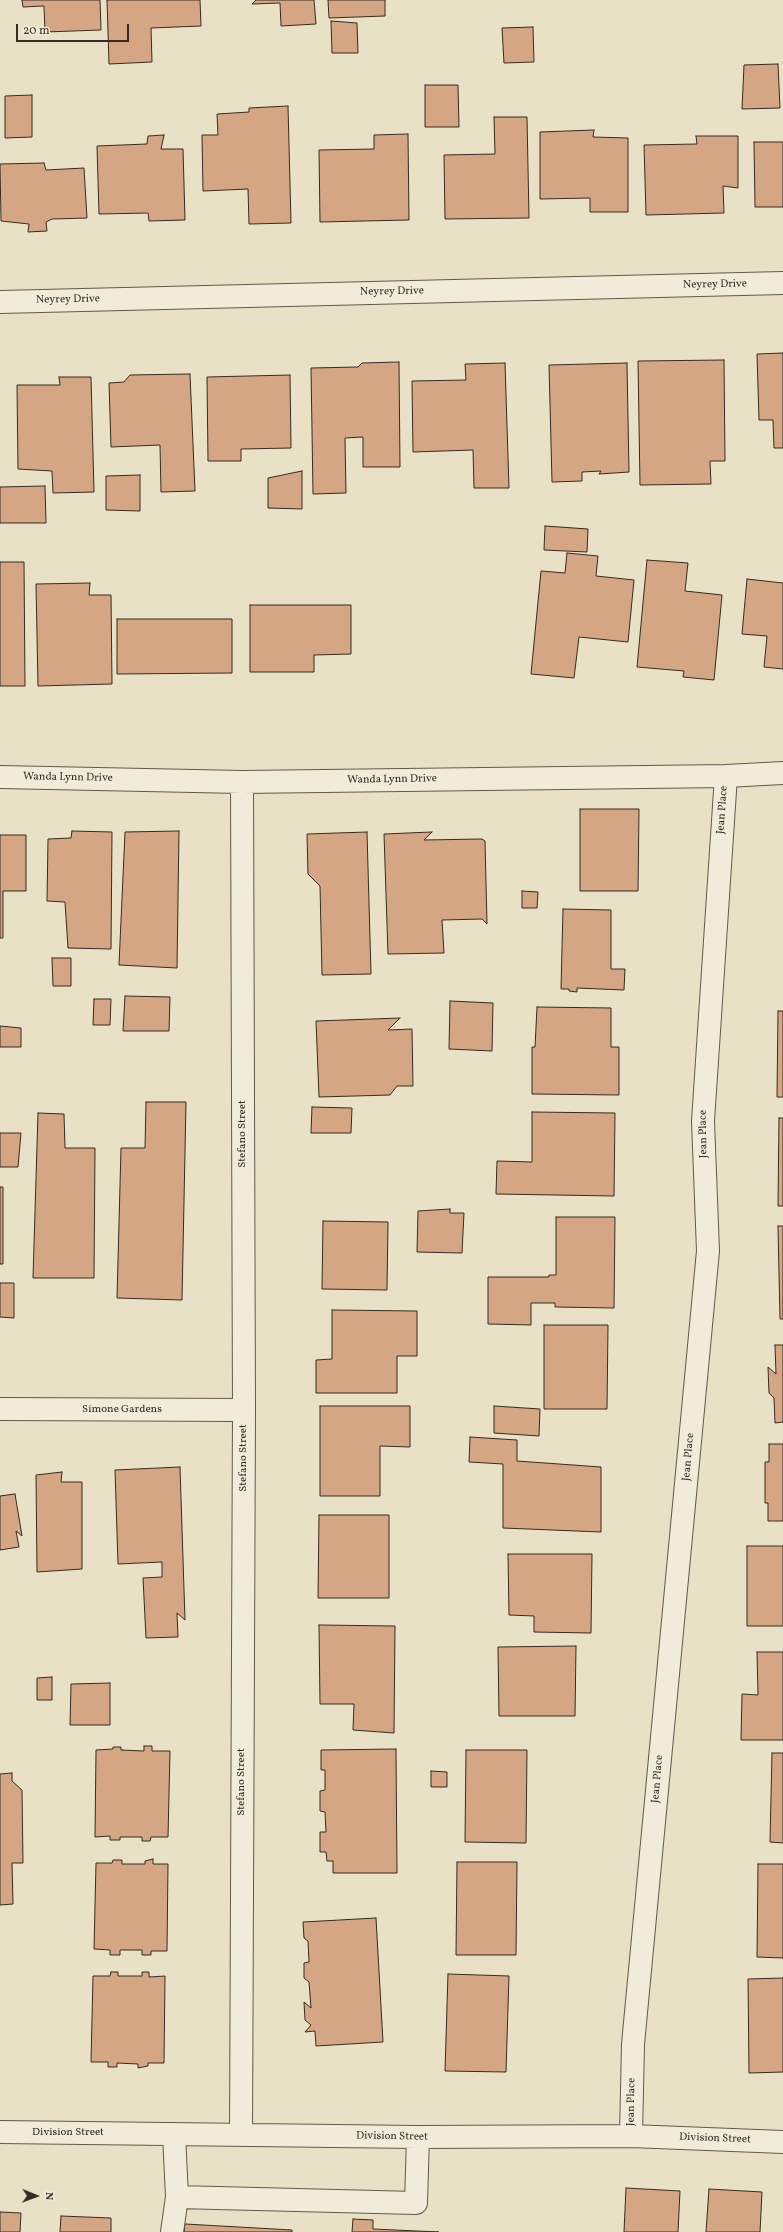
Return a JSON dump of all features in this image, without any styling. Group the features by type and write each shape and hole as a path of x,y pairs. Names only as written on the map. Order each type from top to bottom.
{"street":[{"name":"Neyrey Drive","path":"0,302 783,283"},
{"name":"Wanda Lynn Drive","path":"0,777 242,782 726,776 783,773"},
{"name":"Jean Place","path":"631,2136 633,2044 708,1251 703,1121 726,776"},
{"name":"Stefano Street","path":"241,2134 244,1410 242,782"},
{"name":"Simone Gardens","path":"0,1409 244,1410"},
{"name":"Division Street","path":"0,2132 418,2137 631,2136 783,2142"},
{"path":"172,2232 178,2197 174,2134"},
{"path":"178,2197 416,2203 418,2137"}],"building":[{"path":"22,0 100,0 101,30 45,32 44,6 23,7"},
{"path":"107,0 200,0 201,26 151,28 152,62 109,64"},
{"path":"256,0 314,0 316,24 281,26 280,3 252,4"},
{"path":"328,0 385,0 385,16 329,18"},
{"path":"331,21 357,23 358,53 332,53"},
{"path":"533,27 534,62 504,63 502,28"},
{"path":"778,64 780,108 742,109 744,65"},
{"path":"425,85 458,85 459,127 425,127"},
{"path":"32,95 32,137 5,138 5,96"},
{"path":"288,106 291,223 249,224 248,189 203,191 202,135 218,135 217,114 249,112 249,108"},
{"path":"494,117 527,117 529,218 445,219 444,155 495,154"},
{"path":"594,130 593,137 628,138 628,212 590,212 590,198 540,199 540,132"},
{"path":"408,134 409,220 320,222 319,150 374,149 374,135"},
{"path":"164,135 161,149 183,149 185,220 149,221 148,213 99,214 97,146 147,144 148,136"},
{"path":"696,136 738,136 738,188 723,186 724,213 646,215 644,145 697,144"},
{"path":"754,142 783,142 783,207 755,207"},
{"path":"44,163 46,170 84,168 87,218 52,219 46,222 47,231 28,232 29,224 1,221 0,164"},
{"path":"783,353 783,448 774,448 773,420 759,420 757,354"},
{"path":"724,360 725,461 710,461 711,484 640,485 638,361"},
{"path":"399,362 400,467 363,467 363,437 345,438 346,493 313,494 311,368 358,367 362,363"},
{"path":"505,363 509,488 474,488 473,450 413,452 412,381 466,380 465,364"},
{"path":"627,363 629,472 599,474 601,471 582,472 582,481 552,482 549,365"},
{"path":"190,374 195,491 161,492 160,445 111,447 109,383 124,382 130,375"},
{"path":"290,375 291,448 241,449 241,461 208,461 207,377"},
{"path":"59,377 91,377 94,492 53,493 52,471 18,469 17,385 60,385"},
{"path":"302,471 302,509 268,508 268,478"},
{"path":"140,475 140,511 106,510 106,476"},
{"path":"45,486 46,523 0,523 0,487"},
{"path":"545,526 588,529 587,552 544,550"},
{"path":"567,553 598,556 596,576 634,580 628,642 579,637 574,678 531,674 541,571 565,573"},
{"path":"647,560 688,563 685,591 722,595 714,680 683,677 684,671 637,667"},
{"path":"0,562 24,562 25,686 0,686"},
{"path":"747,579 783,583 783,669 764,667 767,636 742,634"},
{"path":"90,583 89,595 111,595 112,684 38,686 36,584"},
{"path":"250,605 351,605 351,654 314,655 314,672 250,672"},
{"path":"117,619 232,619 232,673 117,674"},
{"path":"580,809 639,809 638,891 580,891"},
{"path":"72,831 112,832 111,949 68,948 65,902 47,901 48,839 71,838"},
{"path":"179,831 177,968 119,965 125,832"},
{"path":"367,832 371,974 322,975 320,886 308,874 307,834"},
{"path":"432,832 424,840 482,839 485,841 487,924 482,919 442,920 444,953 388,954 384,834"},
{"path":"0,835 26,835 26,891 3,891 3,938 0,938"},
{"path":"522,891 538,892 537,908 522,908"},
{"path":"563,909 611,910 611,969 625,969 624,990 577,988 577,992 569,991 569,989 561,989"},
{"path":"52,958 71,958 71,986 53,986"},
{"path":"125,996 170,997 169,1031 123,1031"},
{"path":"94,999 111,999 110,1025 93,1025"},
{"path":"450,1001 493,1003 492,1051 449,1049"},
{"path":"537,1007 611,1008 611,1047 619,1047 619,1095 532,1094 532,1047 535,1047"},
{"path":"778,1011 783,1011 783,1097 777,1097"},
{"path":"400,1018 388,1030 412,1029 413,1086 397,1086 390,1095 319,1097 316,1021"},
{"path":"0,1026 21,1028 21,1047 0,1047"},
{"path":"146,1102 186,1102 182,1300 117,1298 121,1148 145,1148"},
{"path":"312,1107 352,1108 351,1133 311,1133"},
{"path":"532,1112 615,1113 614,1196 496,1194 497,1161 532,1162"},
{"path":"38,1113 64,1114 65,1148 95,1148 94,1278 33,1278"},
{"path":"779,1118 783,1118 783,1206 778,1206"},
{"path":"0,1133 21,1133 18,1167 0,1167"},
{"path":"0,1187 3,1187 3,1264 0,1264"},
{"path":"450,1209 450,1213 464,1213 462,1253 417,1252 418,1211"},
{"path":"556,1217 615,1217 614,1308 555,1307 555,1303 531,1303 531,1325 488,1324 488,1277 549,1277 549,1275 556,1275"},
{"path":"323,1221 388,1222 387,1290 322,1289"},
{"path":"778,1226 783,1226 783,1319 780,1319"},
{"path":"0,1283 14,1283 14,1318 0,1317"},
{"path":"332,1310 417,1311 417,1356 397,1356 397,1393 316,1393 316,1360 332,1359"},
{"path":"544,1325 608,1325 607,1409 544,1409"},
{"path":"775,1345 783,1345 783,1422 775,1423 774,1398 769,1393 768,1367 776,1374"},
{"path":"320,1406 410,1406 410,1447 380,1446 380,1496 320,1496"},
{"path":"494,1406 540,1409 539,1436 494,1433"},
{"path":"470,1437 517,1440 517,1461 601,1467 601,1532 503,1528 503,1464 469,1462"},
{"path":"769,1444 783,1444 783,1521 768,1521 768,1503 765,1503 765,1462 769,1462"},
{"path":"180,1467 185,1620 177,1613 178,1637 146,1638 143,1578 162,1577 162,1562 118,1564 115,1470"},
{"path":"62,1472 61,1482 82,1482 82,1569 37,1572 36,1475"},
{"path":"15,1494 22,1536 16,1531 19,1547 0,1550 0,1496"},
{"path":"319,1515 389,1515 389,1598 318,1598"},
{"path":"747,1546 783,1546 783,1626 747,1626"},
{"path":"508,1554 592,1554 591,1633 534,1632 534,1616 509,1615"},
{"path":"319,1625 395,1626 394,1733 353,1730 354,1704 320,1704"},
{"path":"576,1646 575,1716 499,1716 498,1647"},
{"path":"757,1652 783,1652 783,1740 741,1740 742,1694 758,1695"},
{"path":"52,1677 52,1700 37,1700 37,1678"},
{"path":"110,1683 110,1725 70,1725 71,1684"},
{"path":"144,1746 152,1746 152,1751 170,1751 168,1837 151,1837 150,1841 142,1841 142,1837 120,1837 120,1840 110,1840 110,1836 95,1837 96,1750 121,1747 121,1750 144,1751"},
{"path":"396,1749 397,1873 333,1873 333,1861 327,1861 326,1852 320,1852 320,1832 326,1832 325,1812 320,1811 320,1791 325,1790 325,1770 321,1770 321,1750"},
{"path":"466,1750 527,1750 526,1843 465,1842"},
{"path":"772,1753 783,1753 783,1843 770,1842"},
{"path":"431,1771 447,1772 447,1787 431,1787"},
{"path":"12,1773 12,1781 22,1790 23,1863 12,1863 13,1904 0,1905 0,1774"},
{"path":"153,1859 153,1864 168,1864 167,1951 151,1951 151,1955 142,1955 142,1950 120,1950 120,1955 110,1955 110,1950 94,1949 96,1863 112,1863 113,1860 122,1860 122,1864 145,1864 145,1861"},
{"path":"457,1862 517,1862 516,1955 456,1955"},
{"path":"758,1864 783,1864 783,1958 757,1957"},
{"path":"376,1918 383,2042 316,2046 315,2031 305,2032 311,2025 305,2020 304,2002 311,2008 309,1982 304,1978 304,1963 309,1962 308,1941 304,1938 303,1922"},
{"path":"111,1972 118,1972 118,1976 142,1976 142,1972 149,1972 149,1977 165,1976 164,2063 148,2063 148,2066 138,2068 138,2064 117,2063 117,2067 108,2067 108,2062 91,2062 93,1976 110,1976"},
{"path":"448,1974 509,1976 506,2072 445,2071"},
{"path":"783,1978 783,2072 749,2073 748,1979"},
{"path":"626,2188 680,2191 678,2232 624,2232"},
{"path":"709,2189 762,2192 760,2232 706,2232"},
{"path":"0,2212 21,2213 20,2232 0,2232"},
{"path":"61,2216 111,2218 111,2232 60,2232"},
{"path":"353,2219 373,2220 373,2229 439,2232 352,2232"},
{"path":"185,2224 292,2230 292,2232 184,2232"}]}
